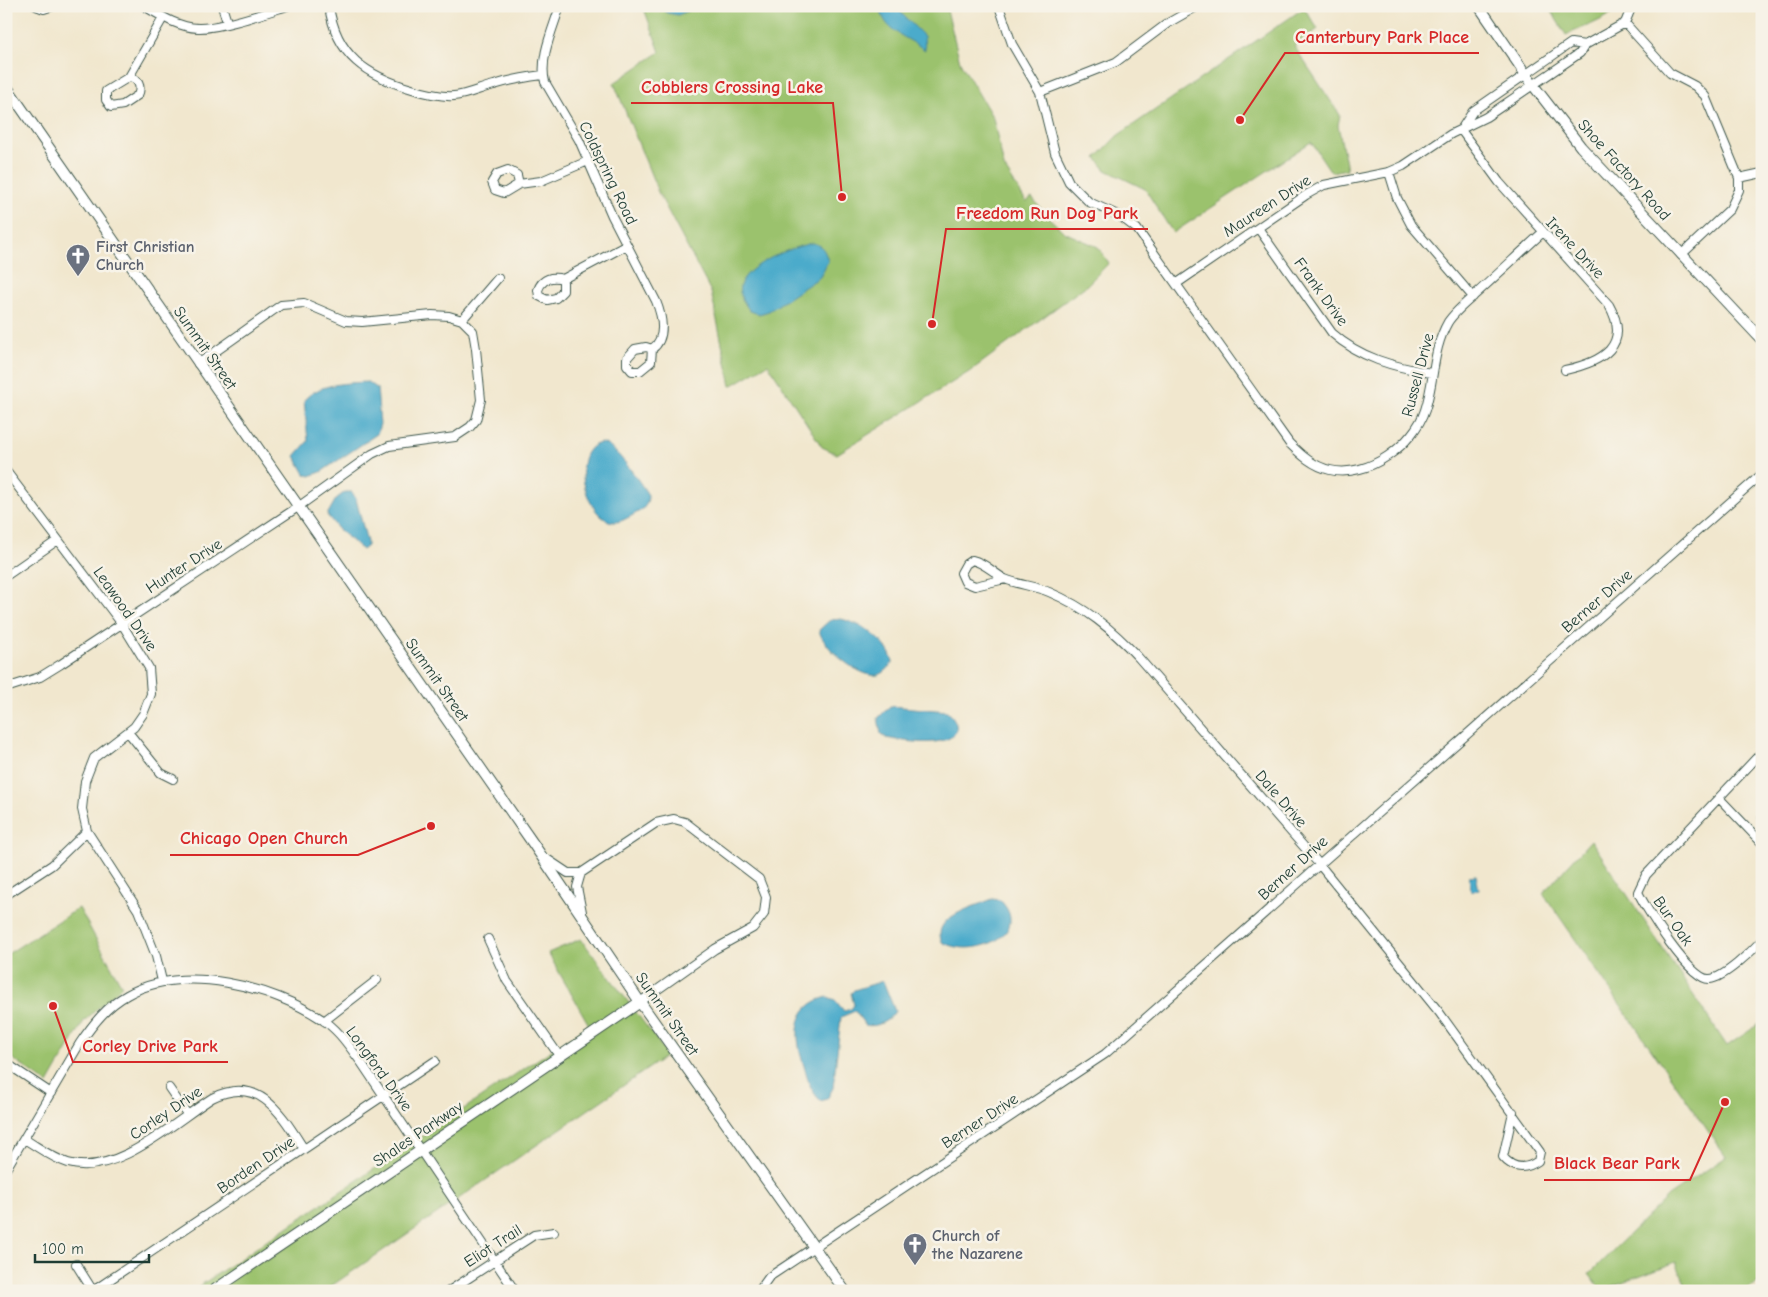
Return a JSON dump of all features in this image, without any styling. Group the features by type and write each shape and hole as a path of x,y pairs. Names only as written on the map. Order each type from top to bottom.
{"main road":[{"name":"Shoe Factory Road","path":"1479,6 1525,74 1581,148 1762,340"},
{"name":"Summit Street","path":"6,86 532,842 640,1002 845,1291"},
{"name":"Shales Parkway","path":"213,1291 640,1002"}],"street":[{"path":"36,6 44,9 53,6"},
{"path":"144,6 163,18 198,28 287,6"},
{"path":"222,6 227,22"},
{"path":"329,6 335,31 349,55 370,73 427,94 456,96 495,84 543,75 546,54 560,6"},
{"name":"Russell Drive","path":"999,6 1012,44 1040,92 1055,153 1069,182 1083,197 1120,216 1137,229 1289,443 1318,466 1341,472 1357,469 1372,464 1398,448 1417,428 1426,408 1438,341 1449,320 1542,233"},
{"path":"1040,92 1116,62 1168,23 1198,6"},
{"path":"1632,6 1626,23 1670,73 1695,86 1705,96 1739,178 1738,196 1730,209 1681,255"},
{"path":"129,77 139,84 138,95 123,105 112,106 106,100 106,91 129,77 163,18"},
{"name":"Maureen Drive","path":"1176,284 1324,186 1389,172 1404,166 1451,134 1486,117 1580,53 1585,45 1626,23"},
{"name":"Maureen Drive","path":"1460,130 1473,111 1572,42 1585,45"},
{"name":"Coldspring Road","path":"543,75 547,87 579,140 661,312 661,333 652,349"},
{"name":"Irene Drive","path":"1460,130 1498,182 1542,233 1609,305 1618,321 1616,337 1608,353 1586,366 1566,370"},
{"path":"519,184 541,180 588,161"},
{"path":"1389,172 1396,198 1410,225 1473,297"},
{"path":"1739,178 1762,172"},
{"name":"Frank Drive","path":"1258,228 1332,332 1347,346 1366,357 1431,373"},
{"path":"563,280 627,244"},
{"path":"198,364 281,306 294,302 304,303 346,321 362,322 432,315 449,316 462,320 498,278"},
{"name":"Hunter Drive","path":"6,688 40,677 298,507 372,454 389,446 455,437 470,427 476,420 481,400 472,331 462,320"},
{"name":"Leawood Drive","path":"6,471 122,624 149,668 151,694 146,710 128,732 101,751 89,768 82,795 82,809 87,831 138,910 156,956 162,981"},
{"name":"Berner Drive","path":"759,1291 769,1277 1105,1054 1762,474"},
{"path":"6,576 58,540"},
{"name":"Dale Drive","path":"1005,579 975,586 965,582 961,573 966,564 972,560 981,562 1005,579 1048,592 1084,609 1116,633 1319,864 1439,1012 1513,1112 1540,1152 1538,1161 1529,1167 1520,1168 1509,1164 1503,1157 1513,1112"},
{"path":"128,732 161,772 172,779"},
{"name":"Bur Oak","path":"1762,752 1646,875 1638,892 1647,911 1690,969 1705,979 1713,978 1724,972 1762,940"},
{"path":"1719,798 1762,843"},
{"path":"532,842 548,861 557,868 568,873 581,873 656,823 674,819 685,822 759,878 766,897 764,914 752,928 715,949 640,1002"},
{"path":"6,895 52,865 87,831"},
{"path":"581,873 577,887 578,900 585,921"},
{"path":"488,939 507,981 560,1057"},
{"path":"324,1021 377,980"},
{"name":"Longford Drive","path":"6,1169 80,1043 102,1014 127,995 162,981 218,982 258,989 291,1003 324,1021 344,1039 515,1291"},
{"name":"Borden Drive","path":"93,1291 435,1061"},
{"path":"6,1063 51,1093"},
{"path":"169,1088 187,1114"},
{"name":"Corley Drive","path":"24,1139 66,1163 96,1166 128,1154 219,1094 241,1091 250,1092 265,1098 277,1110 304,1149"},
{"name":"Eliot Trail","path":"449,1291 534,1235 554,1232"},
{"path":"76,1264 93,1291"}],"green space":[{"path":"643,6 946,6 960,62 993,118 1004,167 1026,202 1032,198 1064,232 1098,247 1109,263 1087,285 969,372 837,454 822,447 768,364 731,386 711,292 658,192 614,83 660,52"},
{"path":"1548,6 1618,6 1603,18 1566,35"},
{"path":"1304,8 1318,29 1294,46 1340,115 1338,125 1347,169 1331,172 1311,142 1173,233 1145,189 1106,170 1096,158 1117,136"},
{"path":"1762,805 1762,827 1753,814"},
{"path":"1591,840 1727,1046 1762,1022 1762,1279 1745,1291 1688,1291 1676,1262 1601,1290 1589,1274 1668,1196 1726,1157 1543,893"},
{"path":"79,908 122,986 84,1021 48,1084 6,1054 6,955"},
{"path":"581,939 668,1055 324,1291 192,1291 589,1025 548,953"}],"water":[{"path":"661,6 699,6 678,15 667,13"},
{"path":"881,6 904,6 901,13 924,36 925,50 897,33 885,22"},
{"path":"812,243 819,245 823,249 828,261 820,277 769,311 759,314 750,311 740,293 740,286 744,278 760,264 771,258"},
{"path":"368,382 377,388 380,424 377,434 321,472 310,476 305,474 295,456 308,441 304,400 310,394 325,387"},
{"path":"602,443 621,457 648,495 646,505 642,510 617,522 605,519 596,510 584,484 583,470 585,457 591,448"},
{"path":"345,492 352,492 356,499 367,542 367,546 362,550 339,530 327,515 336,499"},
{"path":"841,619 866,629 880,640 893,662 887,670 878,675 870,675 852,667 834,653 819,630 830,620"},
{"path":"890,706 947,711 953,717 956,731 952,737 935,742 913,742 886,738 881,734 878,718"},
{"path":"1476,875 1479,890 1471,891 1469,876"},
{"path":"992,899 1000,900 1009,912 1010,923 1005,933 996,941 983,946 969,948 955,947 942,942 940,933 942,926 948,920 956,914"},
{"path":"883,981 895,1011 893,1015 878,1025 869,1026 865,1025 855,1011 841,1017 833,1088 827,1099 821,1101 810,1085 801,1056 798,1034 802,1015 807,1007 816,1001 828,997 835,1000 844,1011 851,1009 854,1005 851,993 854,990"}],"place":[{"name":"Canterbury Park Place","path":"1240,120"},
{"name":"Cobblers Crossing Lake","path":"842,197"},
{"name":"First Christian Church","path":"78,277"},
{"name":"Freedom Run Dog Park","path":"932,324"},
{"name":"Chicago Open Church","path":"431,826"},
{"name":"Corley Drive Park","path":"53,1006"},
{"name":"Black Bear Park","path":"1725,1102"},
{"name":"Church of the Nazarene","path":"915,1266"}]}
